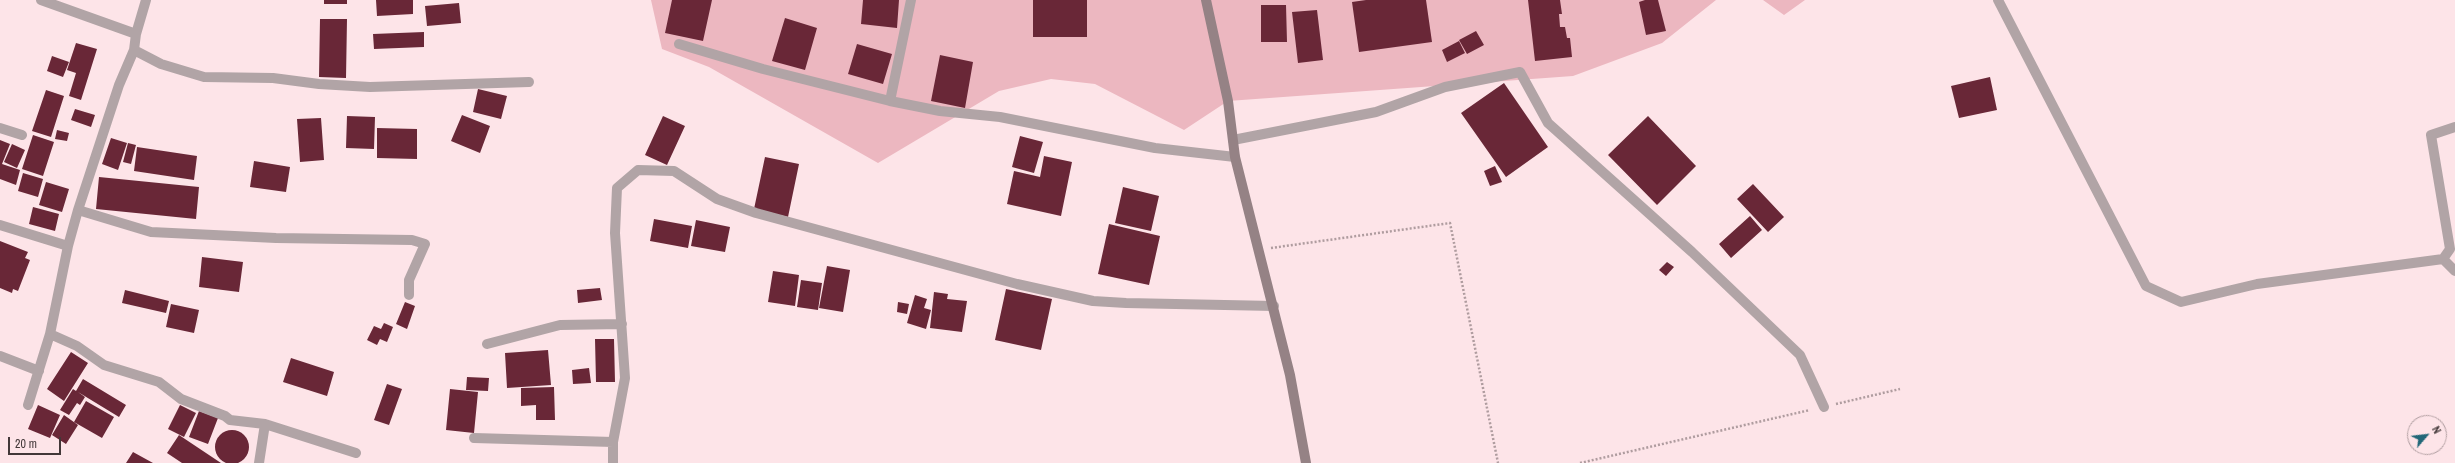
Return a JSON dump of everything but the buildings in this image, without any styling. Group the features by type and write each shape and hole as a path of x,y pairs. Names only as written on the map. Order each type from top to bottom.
{"street":[{"path":"41,0 136,34"},
{"path":"28,405 50,334 68,246 78,210 119,85 134,50 136,34 146,0"},
{"path":"890,101 911,0"},
{"path":"1206,0 1228,101 1235,158 1274,306 1290,375 1306,463"},
{"path":"1998,0 2146,286 2181,302 2257,284 2443,259 2450,249 2431,135 2455,126"},
{"path":"679,44 764,69 890,101 940,110 1000,117 1155,148 1235,158"},
{"path":"134,50 161,64 204,76 273,78 320,84 370,87 529,82"},
{"path":"1233,140 1376,112 1445,86 1520,72 1548,123 1692,252 1800,355 1824,407"},
{"path":"0,128 22,135"},
{"path":"613,463 613,442 625,378 615,233 617,188 638,170 674,171 717,199 756,213 841,238 1055,293 1093,301 1126,304 1274,306"},
{"path":"78,210 151,232 276,238 412,240 425,244 409,280 408,295"},
{"path":"0,225 68,246"},
{"path":"2443,259 2455,272"},
{"path":"487,344 560,325 622,324"},
{"path":"50,334 78,346 104,365 159,382 181,398 226,416 230,420 264,424 356,453"},
{"path":"0,356 39,371"},
{"path":"258,463 264,424"},
{"path":"474,438 613,442"}],"path":[{"path":"1259,249 1450,223 1498,463"},
{"path":"1580,463 1900,389"}],"shaded area":[{"path":"651,0 1716,0 1662,43 1573,76 1228,101 1184,130 1095,84 1051,79 999,91 878,163 709,67 662,49"},
{"path":"1763,0 1805,0 1784,15"}]}
